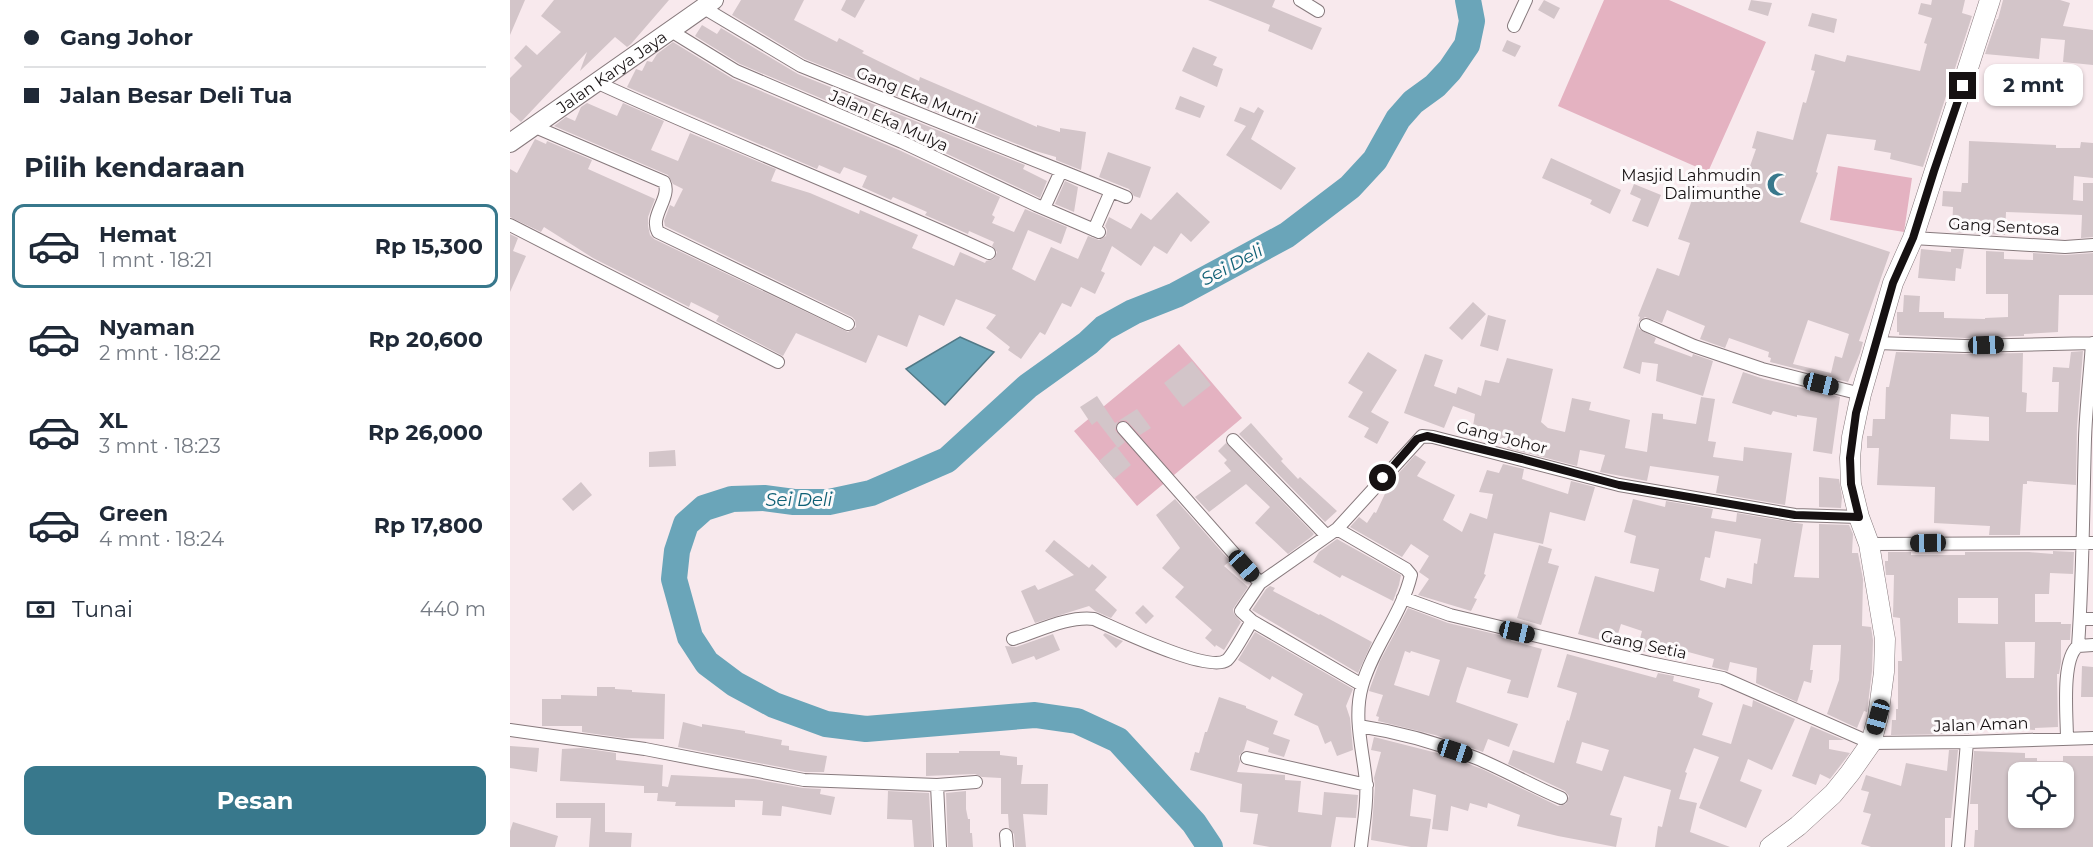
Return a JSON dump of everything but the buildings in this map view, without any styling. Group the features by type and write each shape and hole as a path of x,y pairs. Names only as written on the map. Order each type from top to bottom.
{"main road":[{"path":"1770,847 1798,826 1833,794 1870,743 1878,717 1886,639 1869,544 1859,517 1851,484 1850,458 1861,394 1893,283 1913,238 1990,0"},
{"name":"Jalan Karya Jaya","path":"510,143 709,4"}],"street":[{"path":"1300,0 1318,11"},
{"path":"1514,26 1526,0"},
{"name":"Gang Eka Murni","path":"709,4 801,66 1126,197"},
{"name":"Jalan Eka Mulya","path":"671,31 736,70 902,142 1097,231 1111,191"},
{"path":"596,82 689,125 890,207 989,253"},
{"path":"533,126 664,182 666,190 655,224 658,232 848,324"},
{"path":"1044,208 1061,171"},
{"path":"510,225 778,362"},
{"name":"Gang Sentosa","path":"1913,238 2065,247 2093,245"},
{"path":"1646,325 1694,346 1762,369 1861,394"},
{"path":"1877,344 1965,346 2093,343 2086,619 2078,646"},
{"path":"1123,428 1260,583"},
{"name":"Gang Johor","path":"1252,621 1241,611 1260,583 1332,533 1417,439 1427,436 1619,485 1795,515 1859,517"},
{"path":"1233,440 1332,533 1406,568 1411,577 1362,685 1358,711 1366,785 1361,847"},
{"path":"1869,544 2088,543"},
{"name":"Gang Setia","path":"1403,598 1450,615 1723,678 1870,743"},
{"path":"1013,639 1063,622 1087,618 1169,651 1207,662 1220,663 1228,659 1252,621 1362,685"},
{"path":"2067,739 2068,669 2072,650 2078,646 2093,645"},
{"path":"1359,726 1394,732 1476,758 1561,798"},
{"path":"510,730 645,749 804,780 937,784 976,782"},
{"name":"Jalan Aman","path":"1870,743 2093,738"},
{"path":"1958,847 1968,742"},
{"path":"1247,758 1366,785"},
{"path":"937,784 940,847"}],"shaded area":[{"path":"1604,0 1669,0 1766,42 1708,172 1558,106"},
{"path":"1838,166 1912,178 1904,232 1830,220"},
{"path":"1179,344 1242,418 1137,506 1074,431"}],"water":[{"path":"960,337 994,352 945,405 906,369"}],"waterway":[{"name":"Sei Deli","path":"1210,847 1194,823 1118,740 1077,721 1035,715 866,729 826,724 774,705 735,684 707,663 690,637 674,579 677,551 686,524 704,508 732,499 764,498 794,502 829,502 871,493 947,460 1028,386 1088,343 1104,328 1133,312 1176,295 1287,235 1350,187 1375,160 1398,119 1413,102 1435,86 1450,70 1467,45 1472,21 1468,0"}],"place":[{"name":"Masjid Lahmudin Dalimunthe","path":"1779,184"}],"route":[{"path":"1383,478 1417,439 1427,436 1619,485 1795,515 1859,517 1851,484 1850,458 1856,413 1893,283 1913,238 1963,86"}]}
